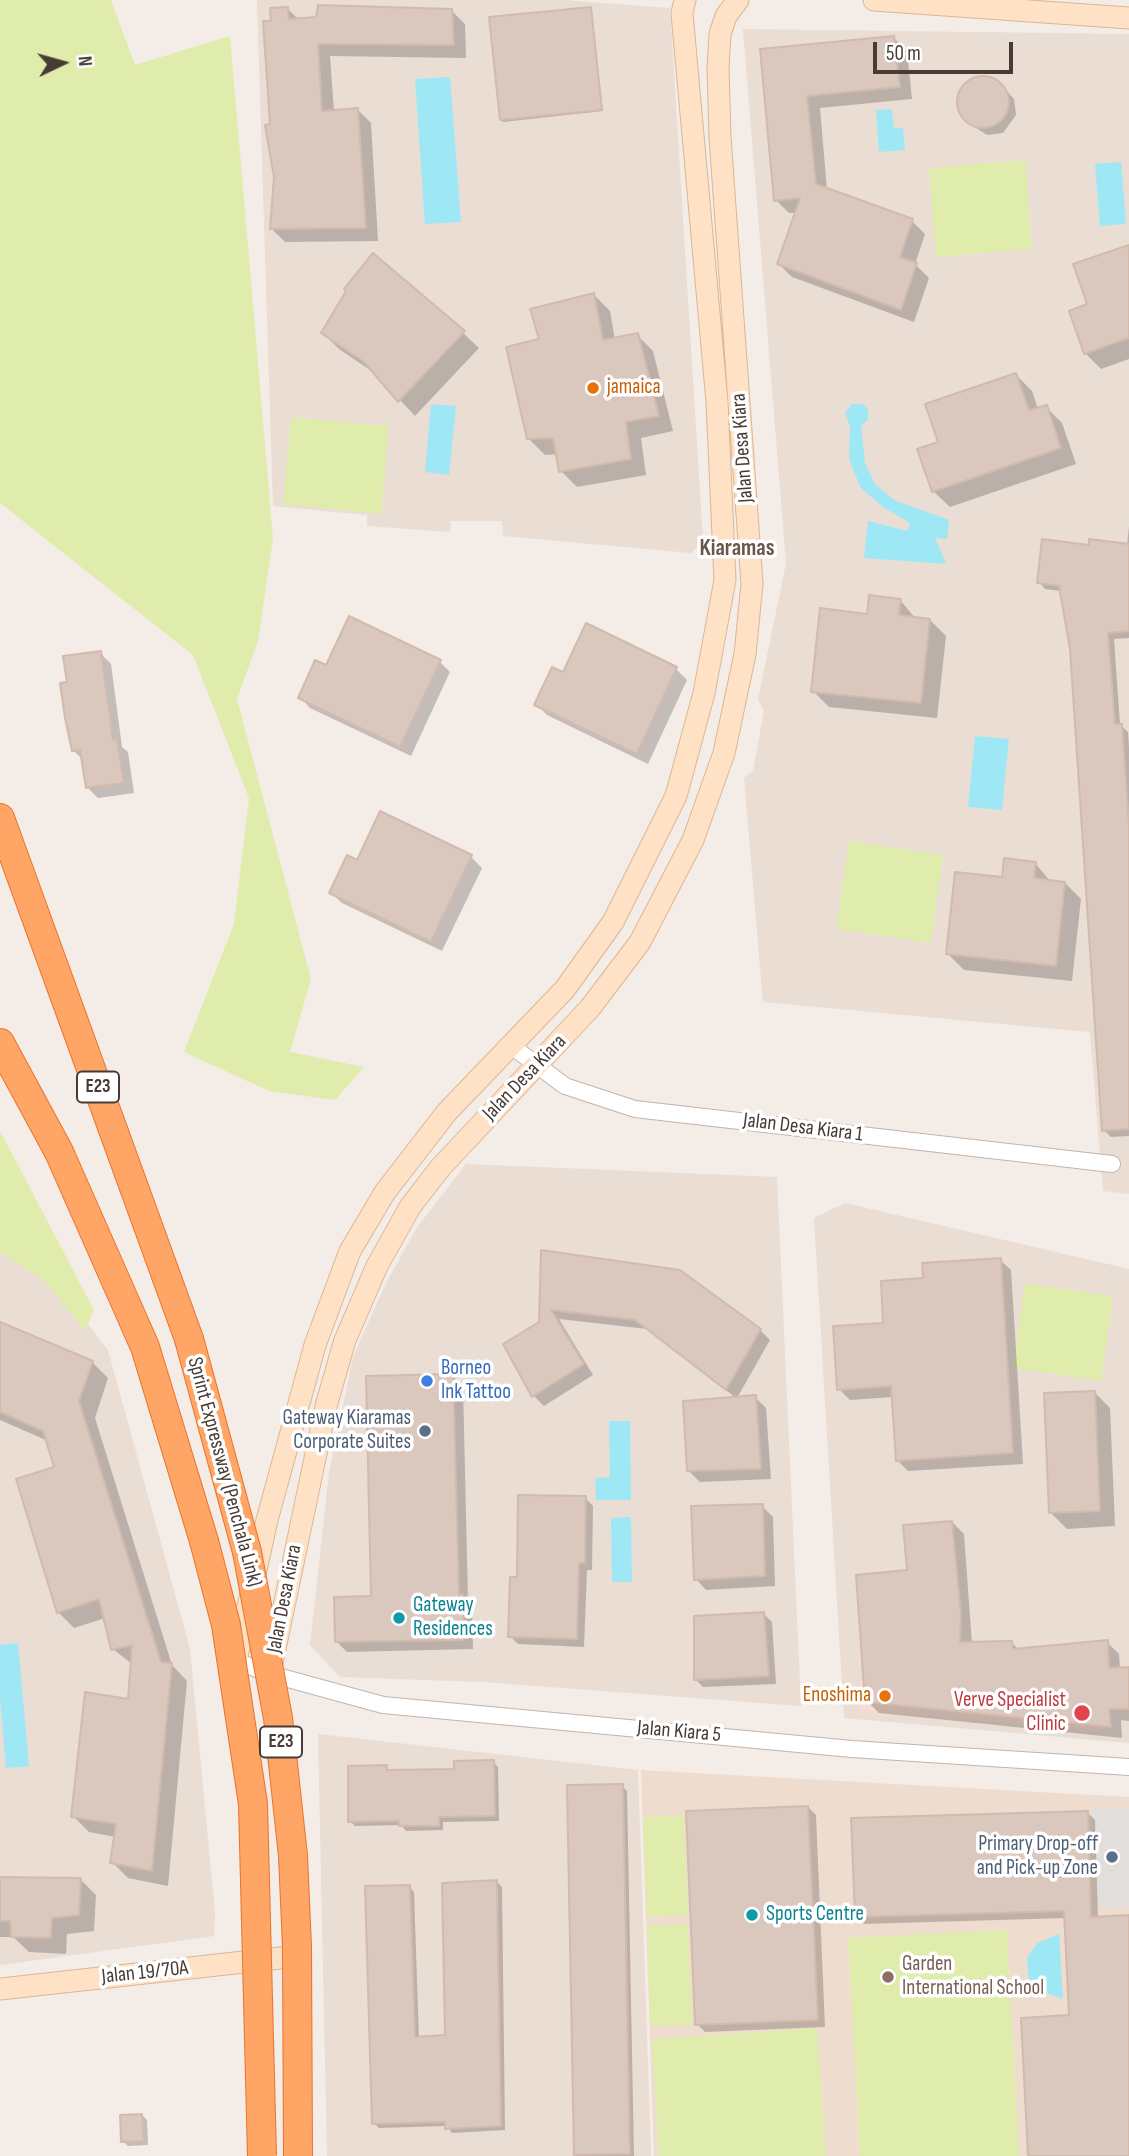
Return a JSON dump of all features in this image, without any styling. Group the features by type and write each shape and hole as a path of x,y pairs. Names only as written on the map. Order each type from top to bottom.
{"highway":[{"name":"Sprint Expressway (Penchala Link)","path":"0,818 189,1339 247,1552 263,1625 278,1718 293,1856 298,1947 298,2156"},
{"name":"Sprint Expressway (Penchala Link)","path":"0,1043 59,1152 145,1347 204,1541"},
{"path":"204,1541 226,1684 240,1826 246,1996 243,2156"},
{"path":"204,1541 226,1625 253,1804 262,2156"}],"main road":[{"name":"Jalan Desa Kiara","path":"268,2156 279,1959 240,1740 236,1661 267,1520 315,1345 350,1251 402,1168 447,1112 565,989 614,922 676,796 704,693 726,580 717,402 682,13 685,0"},
{"name":"Jalan Desa Kiara","path":"287,2156 270,1674 326,1406 345,1340 377,1266 410,1207 440,1168 590,1008 640,942 694,840 724,753 745,654 752,584 720,137 718,67 720,34 726,16 738,0"},
{"path":"874,0 1129,18"},
{"name":"Jalan 19/70A","path":"0,1989 279,1959"}],"street":[{"name":"Jalan Desa Kiara 1","path":"510,1045 565,1086 635,1109 1112,1164"},
{"name":"Jalan Kiara 5","path":"236,1661 270,1674 383,1705 405,1708 852,1749 1129,1767"}],"shaded area":[{"path":"257,0 563,0 670,8 703,541 691,553 503,536 502,521 451,521 450,532 367,526 367,515 273,506"},
{"path":"743,29 1129,34 1129,1194 1103,1191 1090,1032 763,1002 744,778 753,771 764,711 758,700 786,563"},
{"path":"466,1164 777,1177 801,1706 483,1682 340,1677 310,1645 329,1473 353,1357 386,1283 418,1226"},
{"path":"845,1203 1129,1269 1129,1743 844,1718 814,1218"},
{"path":"0,1211 108,1350 190,1649 215,1913 214,1936 0,1965"},
{"path":"860,1681 1103,1698 1103,1731 859,1710"},
{"path":"318,1734 638,1770 651,2156 327,2156"},
{"name":"Garden International School","path":"641,1770 1129,1797 1129,2156 654,2156"},
{"name":"Primary Drop-off and Pick-up Zone","path":"1091,1808 1129,1808 1129,1906 1097,1908"}],"green space":[{"path":"0,0 111,0 135,65 230,36 273,539 258,641 237,699 311,979 290,1052 364,1067 335,1100 269,1091 184,1052 234,924 249,798 193,655 0,503"},
{"path":"1025,160 1032,249 936,257 929,168"},
{"path":"291,417 389,426 381,514 283,504"},
{"path":"849,841 943,855 931,943 836,929"},
{"path":"0,1131 94,1310 85,1331 46,1282 0,1252"},
{"path":"1025,1283 1113,1296 1101,1381 1013,1368"},
{"path":"684,1815 688,1915 647,1917 643,1817"},
{"path":"688,1924 692,2025 650,2026 647,1926"},
{"path":"1007,1930 1019,2156 860,2156 848,1938"},
{"path":"817,2028 826,2156 659,2156 652,2039"}],"water":[{"path":"450,77 461,222 425,224 415,79"},
{"path":"892,109 894,128 903,128 905,150 879,152 876,110"},
{"path":"1121,162 1126,224 1100,226 1095,164"},
{"path":"431,404 456,406 449,475 425,472"},
{"path":"852,404 862,404 868,409 868,420 861,426 865,463 875,484 894,500 949,520 947,539 935,538 946,564 864,558 868,521 907,531 910,523 883,507 860,487 849,458 850,426 845,413"},
{"path":"975,736 1009,739 1002,810 968,807"},
{"path":"609,1421 630,1421 631,1500 596,1500 595,1478 610,1477"},
{"path":"631,1517 632,1582 612,1582 611,1518"},
{"path":"18,1643 29,1766 6,1768 0,1698 0,1645"},
{"path":"1059,1934 1063,1999 1029,1983 1027,1958 1037,1943"}],"building":[{"path":"318,5 452,9 454,45 318,44 322,111 358,108 366,228 270,229 274,177 265,125 270,124 263,21 271,21 270,8 288,7 289,19 316,17"},
{"path":"591,7 602,110 500,120 489,17"},
{"path":"894,36 900,87 807,96 816,184 913,219 900,257 917,263 901,310 777,264 800,198 774,201 760,49"},
{"path":"983,76 1002,83 1009,102 1002,121 983,128 964,121 957,102 964,83"},
{"path":"1129,245 1129,338 1084,354 1069,311 1087,304 1073,264"},
{"path":"373,253 465,331 398,402 364,362 321,333 346,291 344,289"},
{"path":"594,293 603,340 638,333 659,416 626,422 631,459 559,472 553,438 527,439 506,347 539,339 530,309"},
{"path":"1016,373 1029,410 1047,405 1061,448 932,492 917,449 938,442 925,404"},
{"path":"1042,539 1089,545 1089,539 1129,544 1129,631 1108,633 1115,724 1122,724 1129,826 1129,1129 1102,1131 1070,649 1059,586 1037,583"},
{"path":"869,595 901,599 899,615 930,619 921,703 811,692 820,608 867,614"},
{"path":"349,616 441,660 400,747 298,698 315,660 326,665"},
{"path":"586,623 677,667 637,754 534,705 552,667 563,672"},
{"path":"101,651 113,740 117,739 124,783 86,788 80,750 72,751 60,683 67,682 63,656"},
{"path":"380,811 472,855 431,942 329,893 347,855 357,860"},
{"path":"1004,858 1036,862 1034,878 1065,882 1056,966 946,954 955,872 1002,877"},
{"path":"541,1250 680,1270 761,1329 726,1390 635,1320 551,1310 584,1364 532,1397 503,1344 539,1322"},
{"path":"1001,1258 1013,1453 896,1461 891,1386 837,1390 833,1326 883,1323 881,1281 923,1278 922,1263"},
{"path":"0,1322 93,1361 79,1401 161,1662 172,1663 152,1871 110,1863 116,1824 71,1817 85,1692 128,1699 132,1645 111,1650 99,1599 57,1613 16,1479 54,1467 43,1431 0,1412"},
{"path":"453,1374 459,1594 463,1594 464,1640 335,1642 334,1597 371,1596 366,1376"},
{"path":"1095,1391 1100,1511 1049,1513 1044,1393"},
{"path":"756,1395 761,1469 687,1471 683,1401"},
{"path":"518,1495 586,1496 585,1563 579,1563 577,1639 508,1637 510,1577 517,1577"},
{"path":"763,1504 765,1576 694,1580 691,1506"},
{"path":"952,1521 961,1614 960,1642 1012,1641 1013,1649 1108,1640 1109,1668 1129,1667 1129,1709 1109,1709 1111,1727 865,1702 856,1575 907,1570 903,1525"},
{"path":"764,1612 769,1676 694,1680 694,1616"},
{"path":"494,1760 495,1816 439,1817 439,1826 399,1826 399,1821 348,1822 348,1766 387,1765 387,1770 454,1769 454,1761"},
{"path":"623,1784 630,2154 574,2155 567,1785"},
{"name":"Sports Centre","path":"808,1806 818,2020 695,2025 686,1811"},
{"path":"1088,1811 1091,1917 1129,1915 1129,2156 1028,2156 1021,2018 1069,2015 1064,1911 855,1917 851,1818"},
{"path":"0,1877 81,1878 79,1915 52,1918 51,1938 11,1937 10,1921 0,1921"},
{"path":"497,1880 501,2126 445,2129 445,2122 372,2124 365,1886 410,1885 415,2037 445,2035 442,1883"},
{"path":"142,2114 144,2141 121,2142 120,2115"}],"place":[{"name":"jamaica","path":"593,388"},
{"name":"Borneo Ink Tattoo","path":"427,1381"},
{"name":"Gateway Kiaramas Corporate Suites","path":"425,1431"},
{"name":"Gateway Residences","path":"399,1618"},
{"name":"Enoshima","path":"885,1696"},
{"name":"Verve Specialist Clinic","path":"1082,1713"},
{"name":"Primary Drop-off and Pick-up Zone","path":"1112,1857"},
{"name":"Sports Centre","path":"752,1915"},
{"name":"Garden International School","path":"888,1977"}],"district":[{"name":"Kiaramas","path":"737,549"}]}
